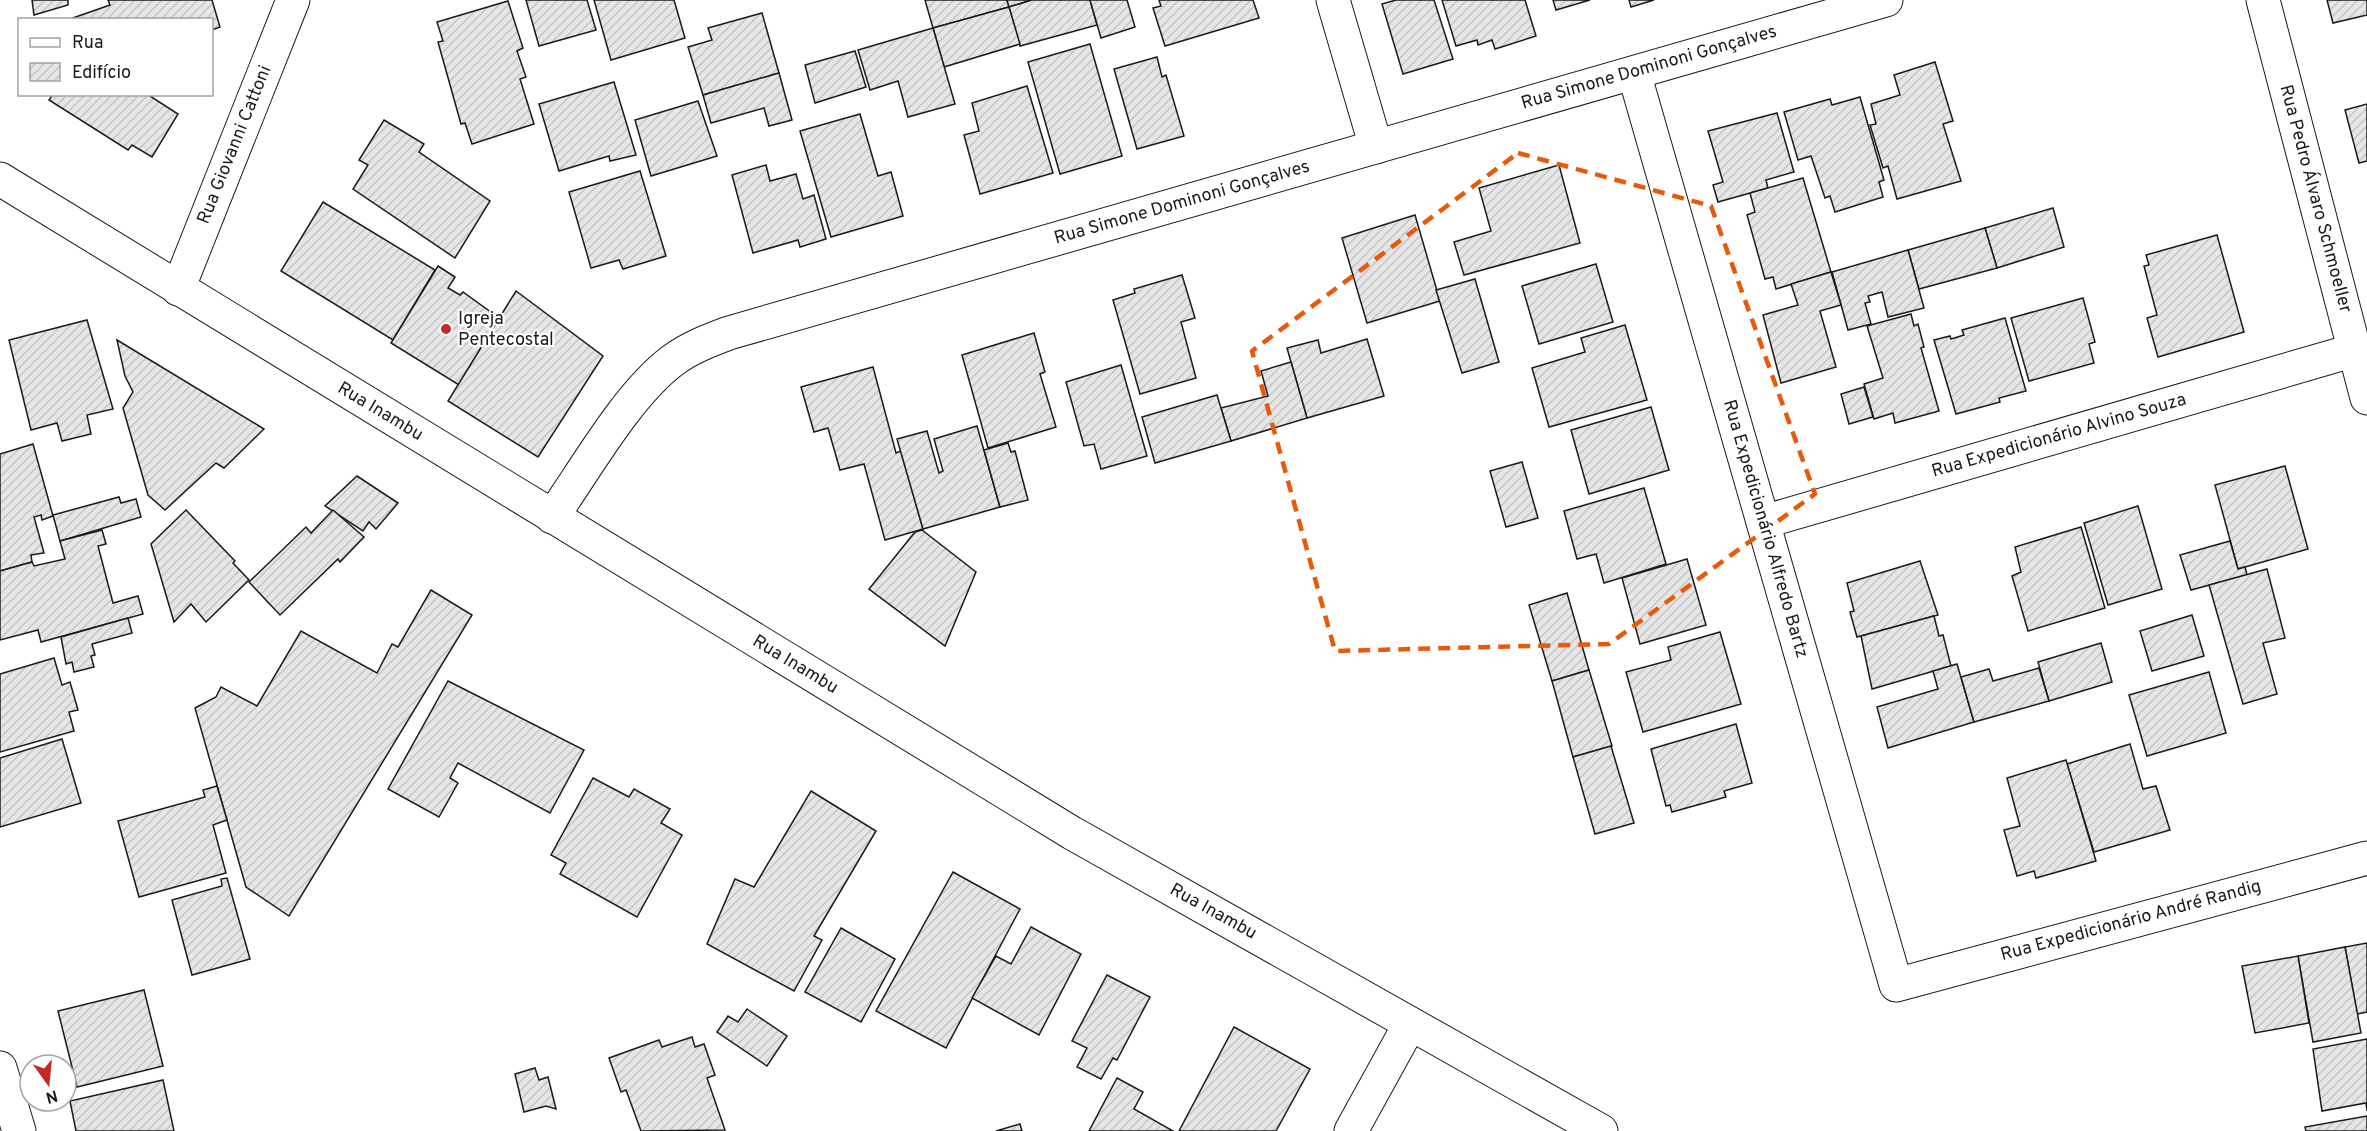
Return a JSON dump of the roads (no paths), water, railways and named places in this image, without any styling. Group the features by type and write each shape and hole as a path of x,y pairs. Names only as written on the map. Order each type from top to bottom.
{"street":[{"name":"Rua Giovanni Cattoni","path":"178,290 293,0"},
{"path":"1333,0 1376,147"},
{"name":"Rua Simone Dominoni Gonçalves","path":"552,517 640,392 672,361 700,344 729,333 1886,0"},
{"name":"Rua Pedro Álvaro Schmoeller","path":"2263,0 2367,398"},
{"name":"Rua Expedicionário Alfredo Bartz","path":"1634,72 1896,985"},
{"name":"Rua Inambu","path":"0,179 178,290 1072,833 1601,1131"},
{"name":"Rua Expedicionário Alvino Souza","path":"1763,522 2355,350"},
{"name":"Rua Expedicionário André Randig","path":"1896,985 2367,858"},
{"path":"1351,1131 1410,1024"},
{"path":"0,1068 19,1131"}],"place":[{"name":"Igreja Pentecostal","path":"446,329"}]}
